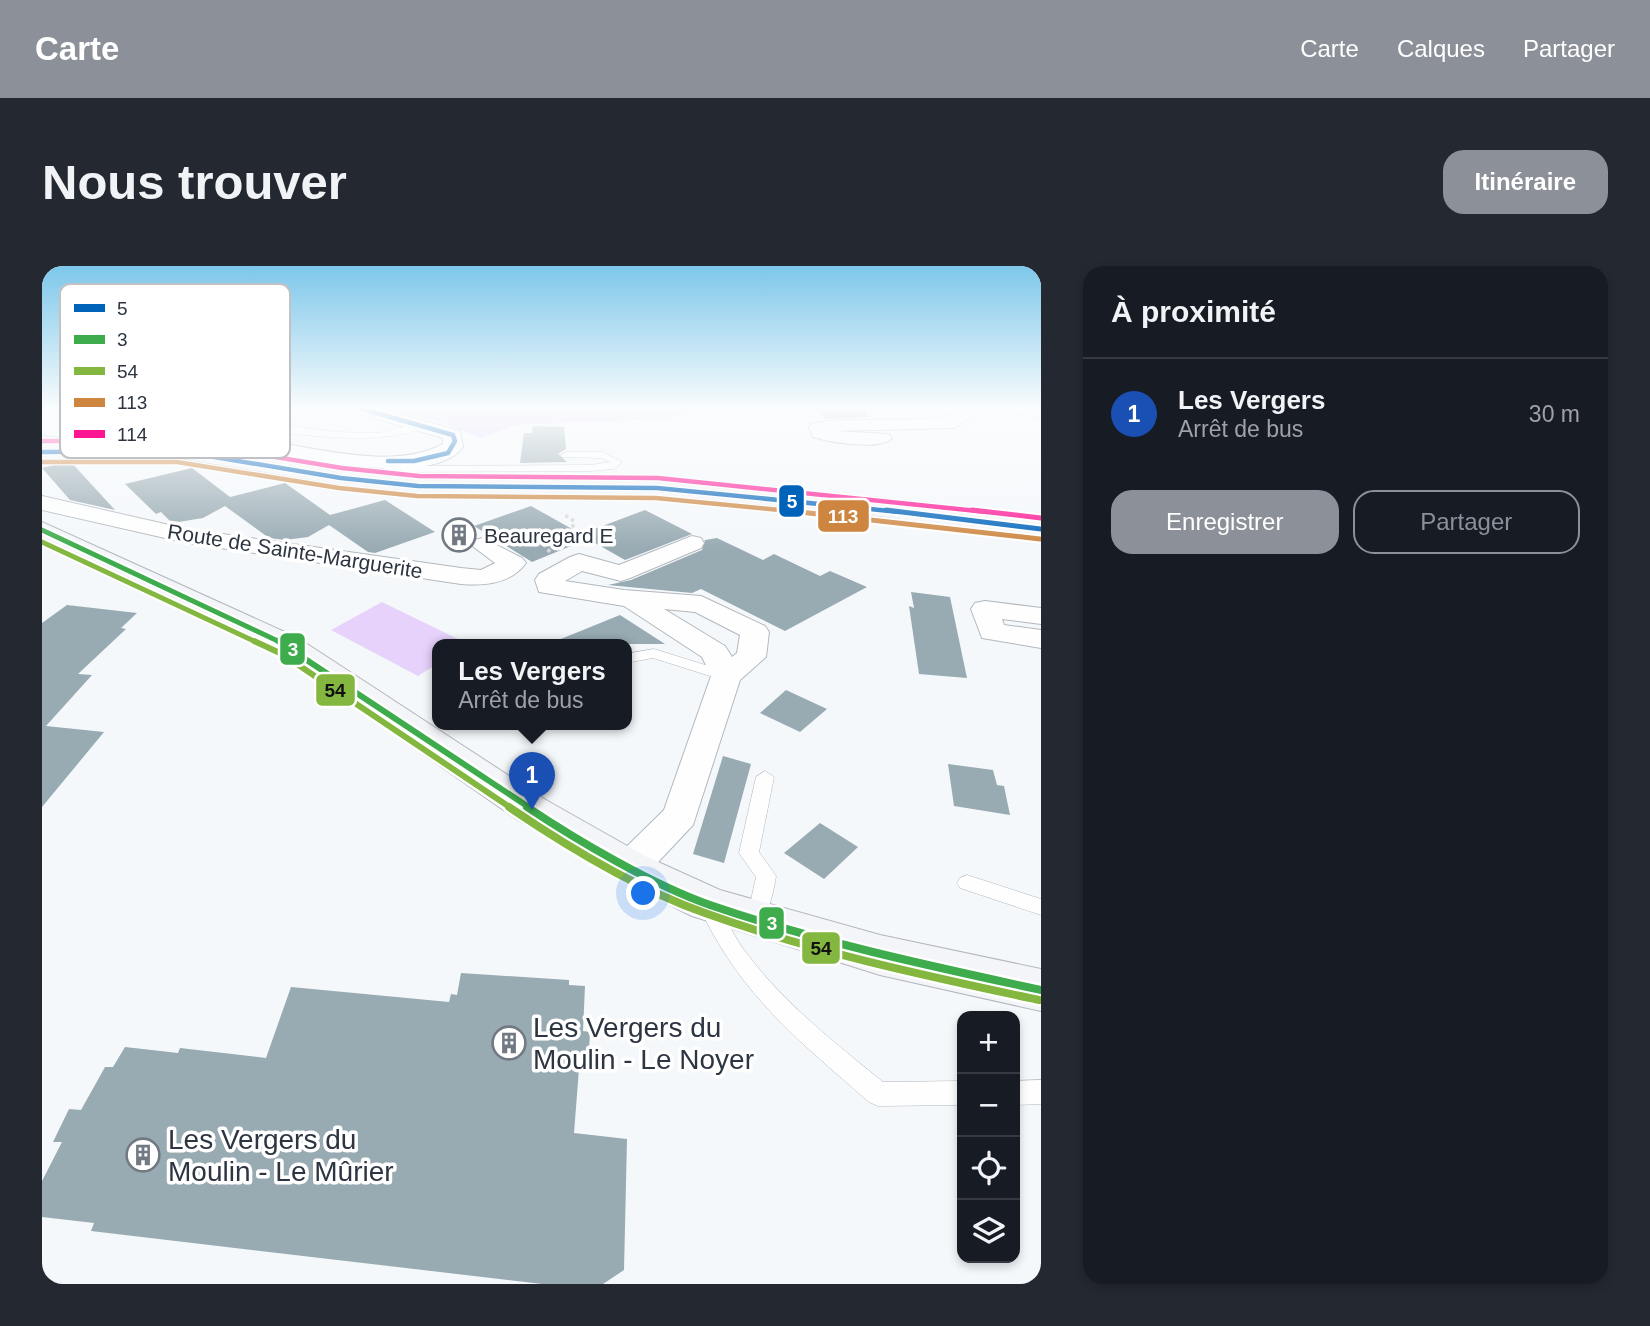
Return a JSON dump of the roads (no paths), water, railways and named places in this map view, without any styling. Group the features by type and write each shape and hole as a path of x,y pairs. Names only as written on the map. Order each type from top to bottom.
{"street":[{"path":"328,456 374,461 439,456"},
{"path":"220,458 341,478 418,486 657,488 878,509 1041,529"},
{"name":"Route de Sainte-Marguerite","path":"42,503 187,536 461,576 485,578 513,563 483,545"},
{"path":"42,530 287,645 532,810 630,867 708,904 880,955 1041,990"},
{"path":"630,867 680,816 726,676 751,657 755,632 701,604 624,598 548,586 548,580 579,562 621,573 692,543"},
{"path":"624,598 715,652 726,676"},
{"path":"1041,616 985,609 992,632 1041,639"}],"lane":[{"path":"374,461 390,469 591,468 610,467 617,462 604,456"},
{"path":"632,658 654,653 726,676"},
{"path":"749,918 761,902 766,876 749,853 765,777"},
{"path":"967,883 1041,907"},
{"path":"708,904 717,927 743,965 783,1011 878,1094 957,1093"},
{"path":"1020,1093 1041,1092"}],"place":[{"name":"Beauregard E","path":"459,535"},
{"name":"Les Vergers","path":"532,810"},
{"name":"Les Vergers du Moulin - Le Noyer","path":"509,1043"},
{"name":"Les Vergers du Moulin - Le Mûrier","path":"143,1155"}]}
